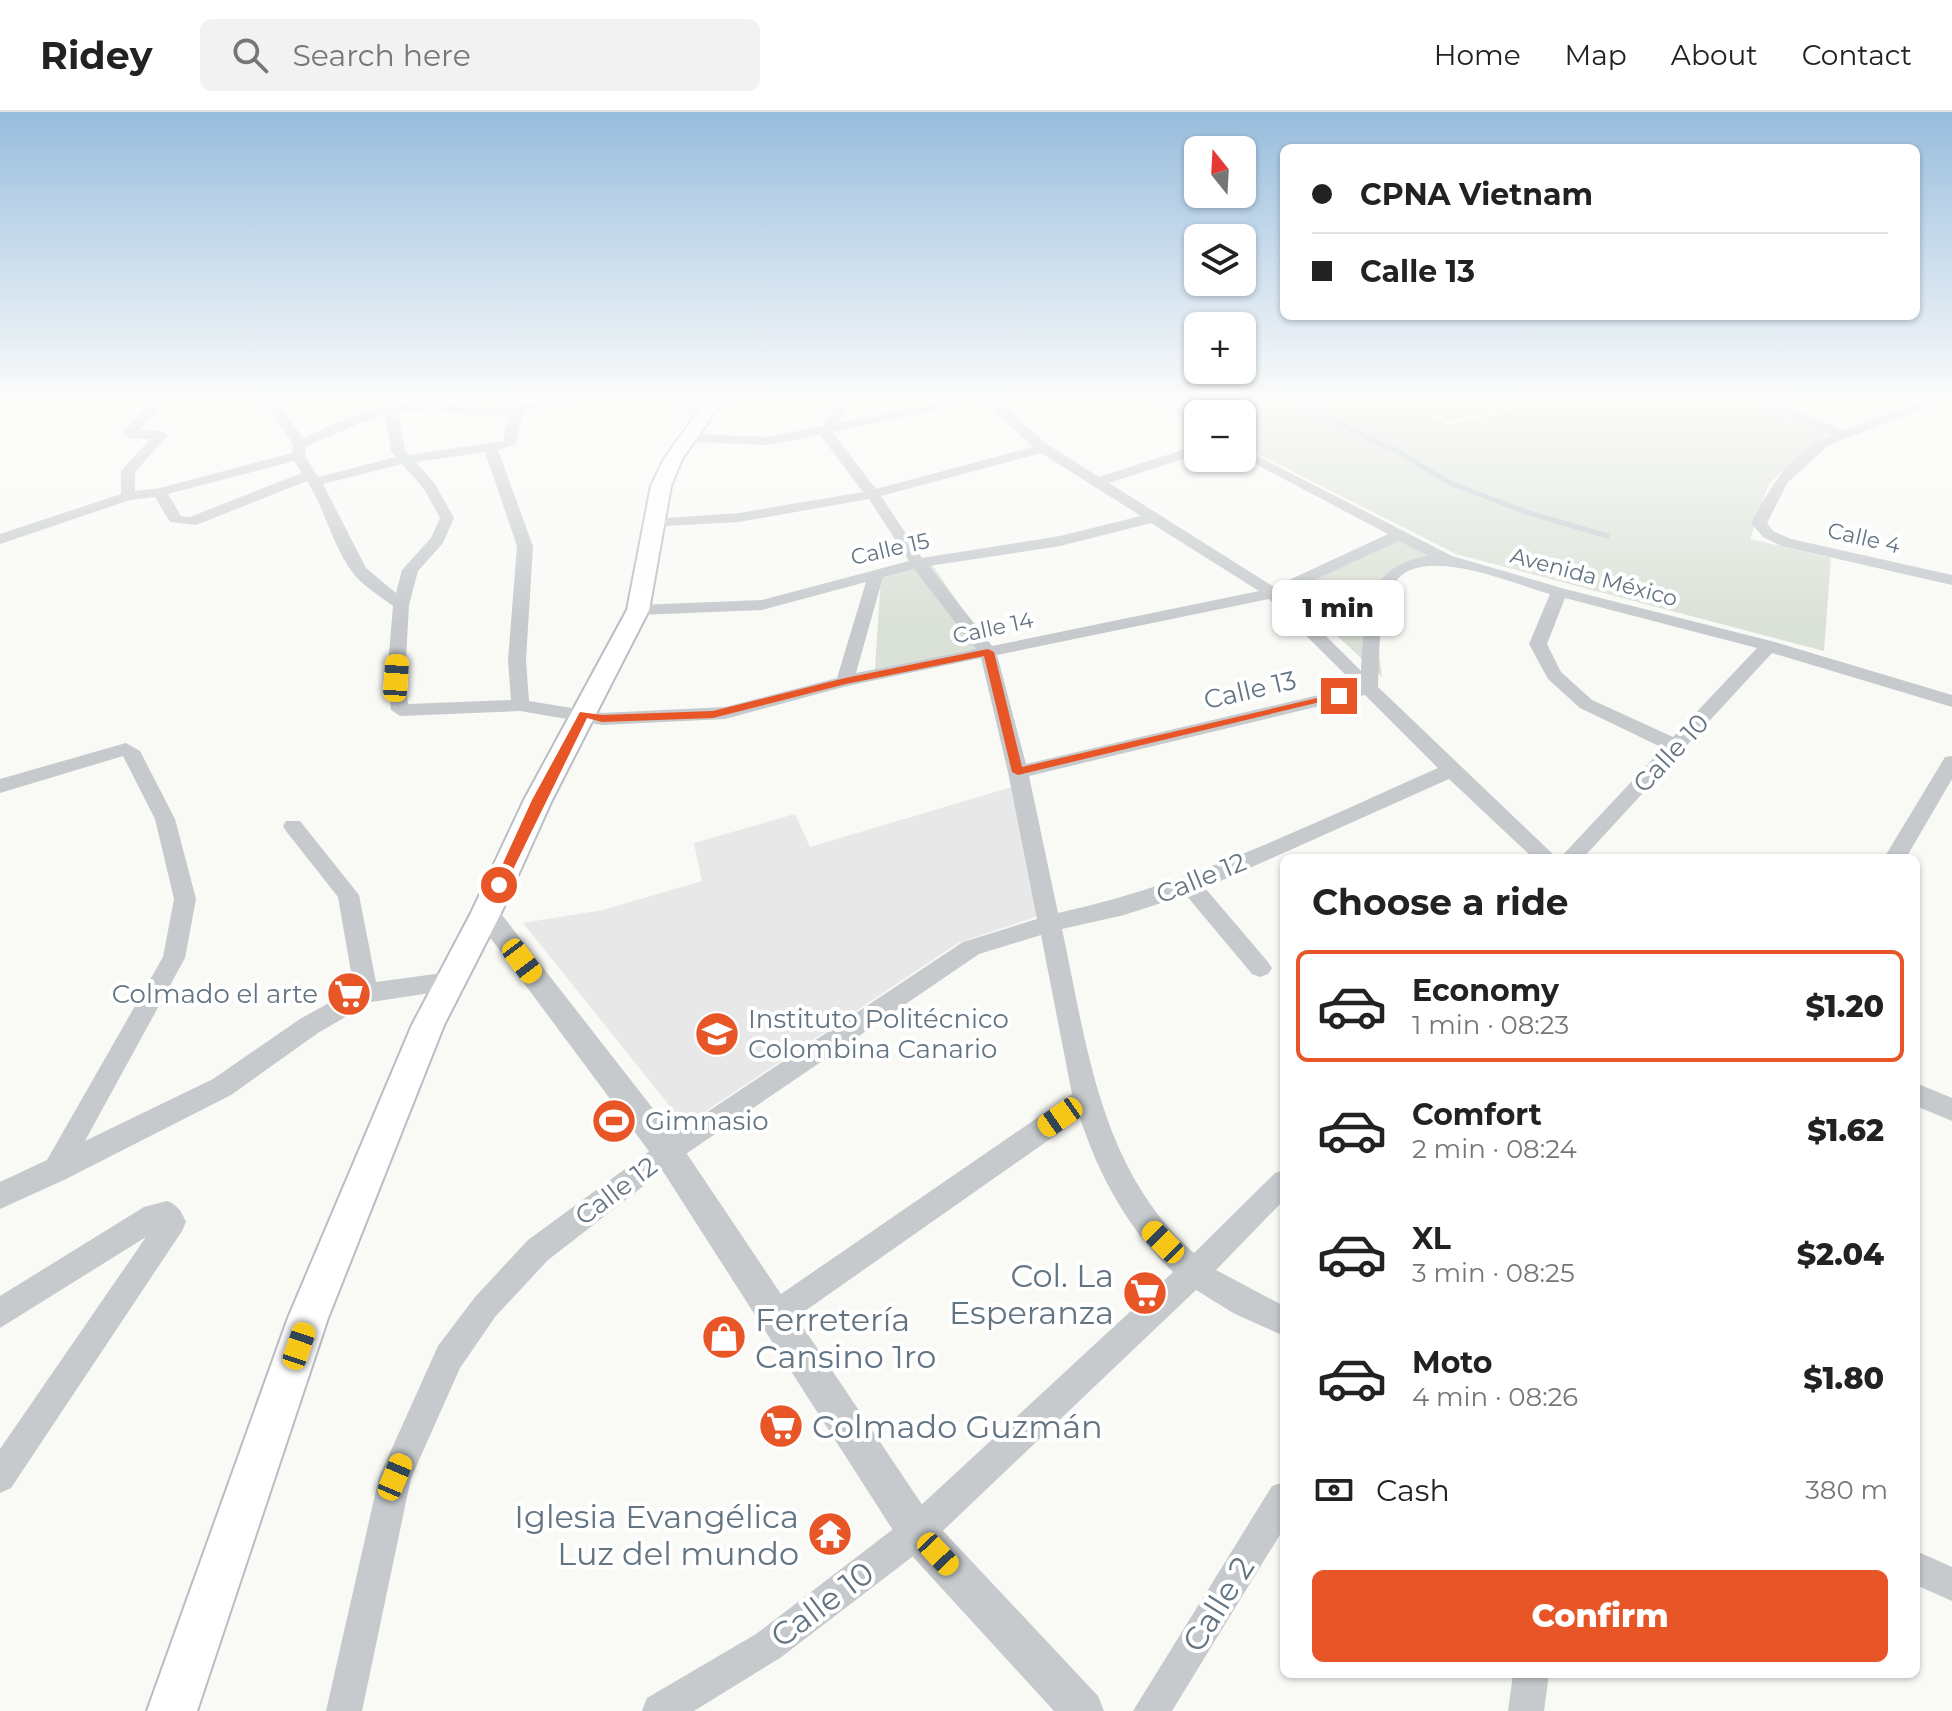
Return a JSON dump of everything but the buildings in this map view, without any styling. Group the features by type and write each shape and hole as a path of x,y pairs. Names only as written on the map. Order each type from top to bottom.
{"main road":[{"path":"172,1711 308,1318 428,1025 486,913 538,800 638,610 653,524 666,476"}],"street":[{"path":"128,476 128,496"},
{"path":"0,539 128,496 160,492 214,476"},
{"path":"310,476 328,503 339,535 360,571 401,605 410,570 438,540 447,518 430,487 419,476"},
{"path":"160,492 175,519 191,522 328,476"},
{"path":"500,476 525,546 517,660 520,705"},
{"path":"859,476 918,563 988,652 1018,772 1086,1099 1100,1145 1124,1194 1148,1227 1193,1273 1280,1319"},
{"path":"653,524 749,517 946,476"},
{"path":"1088,476 1273,593 1451,770 1542,854"},
{"path":"1099,482 1118,476"},
{"name":"Avenida México","path":"1288,476 1446,559 1559,592 1769,646 1952,701"},
{"name":"Calle 4","path":"1787,476 1759,523 1768,534 1786,543 1952,580"},
{"name":"Calle 15","path":"638,610 751,606 918,563 1060,541 1151,518"},
{"name":"Calle 14","path":"401,605 396,678 400,710 520,705 602,719 713,715 845,681 1273,593 1401,534"},
{"path":"1369,689 1378,598 1393,573 1418,563 1446,559"},
{"path":"845,681 876,575"},
{"path":"1559,592 1538,644 1554,675 1586,704 1677,747"},
{"name":"Calle 10","path":"1575,854 1769,646"},
{"name":"Calle 13","path":"1018,772 1369,689"},
{"path":"0,786 126,749 133,755 165,819 185,899 174,958 55,1171"},
{"path":"1897,854 1952,762"},
{"name":"Calle 12","path":"344,1711 395,1477 449,1357 485,1307 538,1250 668,1152 971,948 1048,924 1124,907 1190,885 1451,770"},
{"path":"293,826 348,895 366,993"},
{"path":"1190,885 1260,968"},
{"path":"486,913 668,1152 917,1532 1083,1711"},
{"path":"0,1196 222,1087 309,1026 366,993 450,981"},
{"path":"1920,1096 1952,1110"},
{"path":"775,1315 1086,1099"},
{"name":"Calle 10","path":"660,1711 768,1646 917,1532 1193,1273 1280,1186"},
{"path":"0,1313 154,1216 167,1214 172,1222 0,1477"},
{"name":"Calle 2","path":"1151,1711 1280,1504"},
{"path":"1920,1570 1952,1584"},
{"path":"1526,1711 1530,1678"}],"shaded area":[{"path":"1301,476 1778,476 1769,483 1750,539 1831,558 1824,651 1456,554"},
{"path":"1404,538 1448,557 1418,562 1396,570 1383,580 1376,592 1375,627 1382,677 1289,592"},
{"path":"931,563 988,647 875,669 881,576"},
{"name":"Instituto Politécnico Colombina Canario","path":"1012,787 1038,916 958,943 685,1125 523,923 603,910 702,881 694,843 795,814 810,847"}],"waterway":[{"path":"1438,476 1526,512 1607,536"}],"place":[{"name":"Colmado el arte","path":"349,994"},
{"name":"Instituto Politécnico Colombina Canario","path":"717,1034"},
{"name":"Gimnasio","path":"614,1121"},
{"name":"Col. La Esperanza","path":"1145,1293"},
{"name":"Ferretería Cansino 1ro","path":"724,1337"},
{"name":"Colmado Guzmán","path":"781,1426"},
{"name":"Iglesia Evangélica Luz del mundo","path":"830,1534"}],"route":[{"path":"499,885 538,800 584,714 602,719 713,715 845,681 988,652 1018,772 1339,696"}]}
